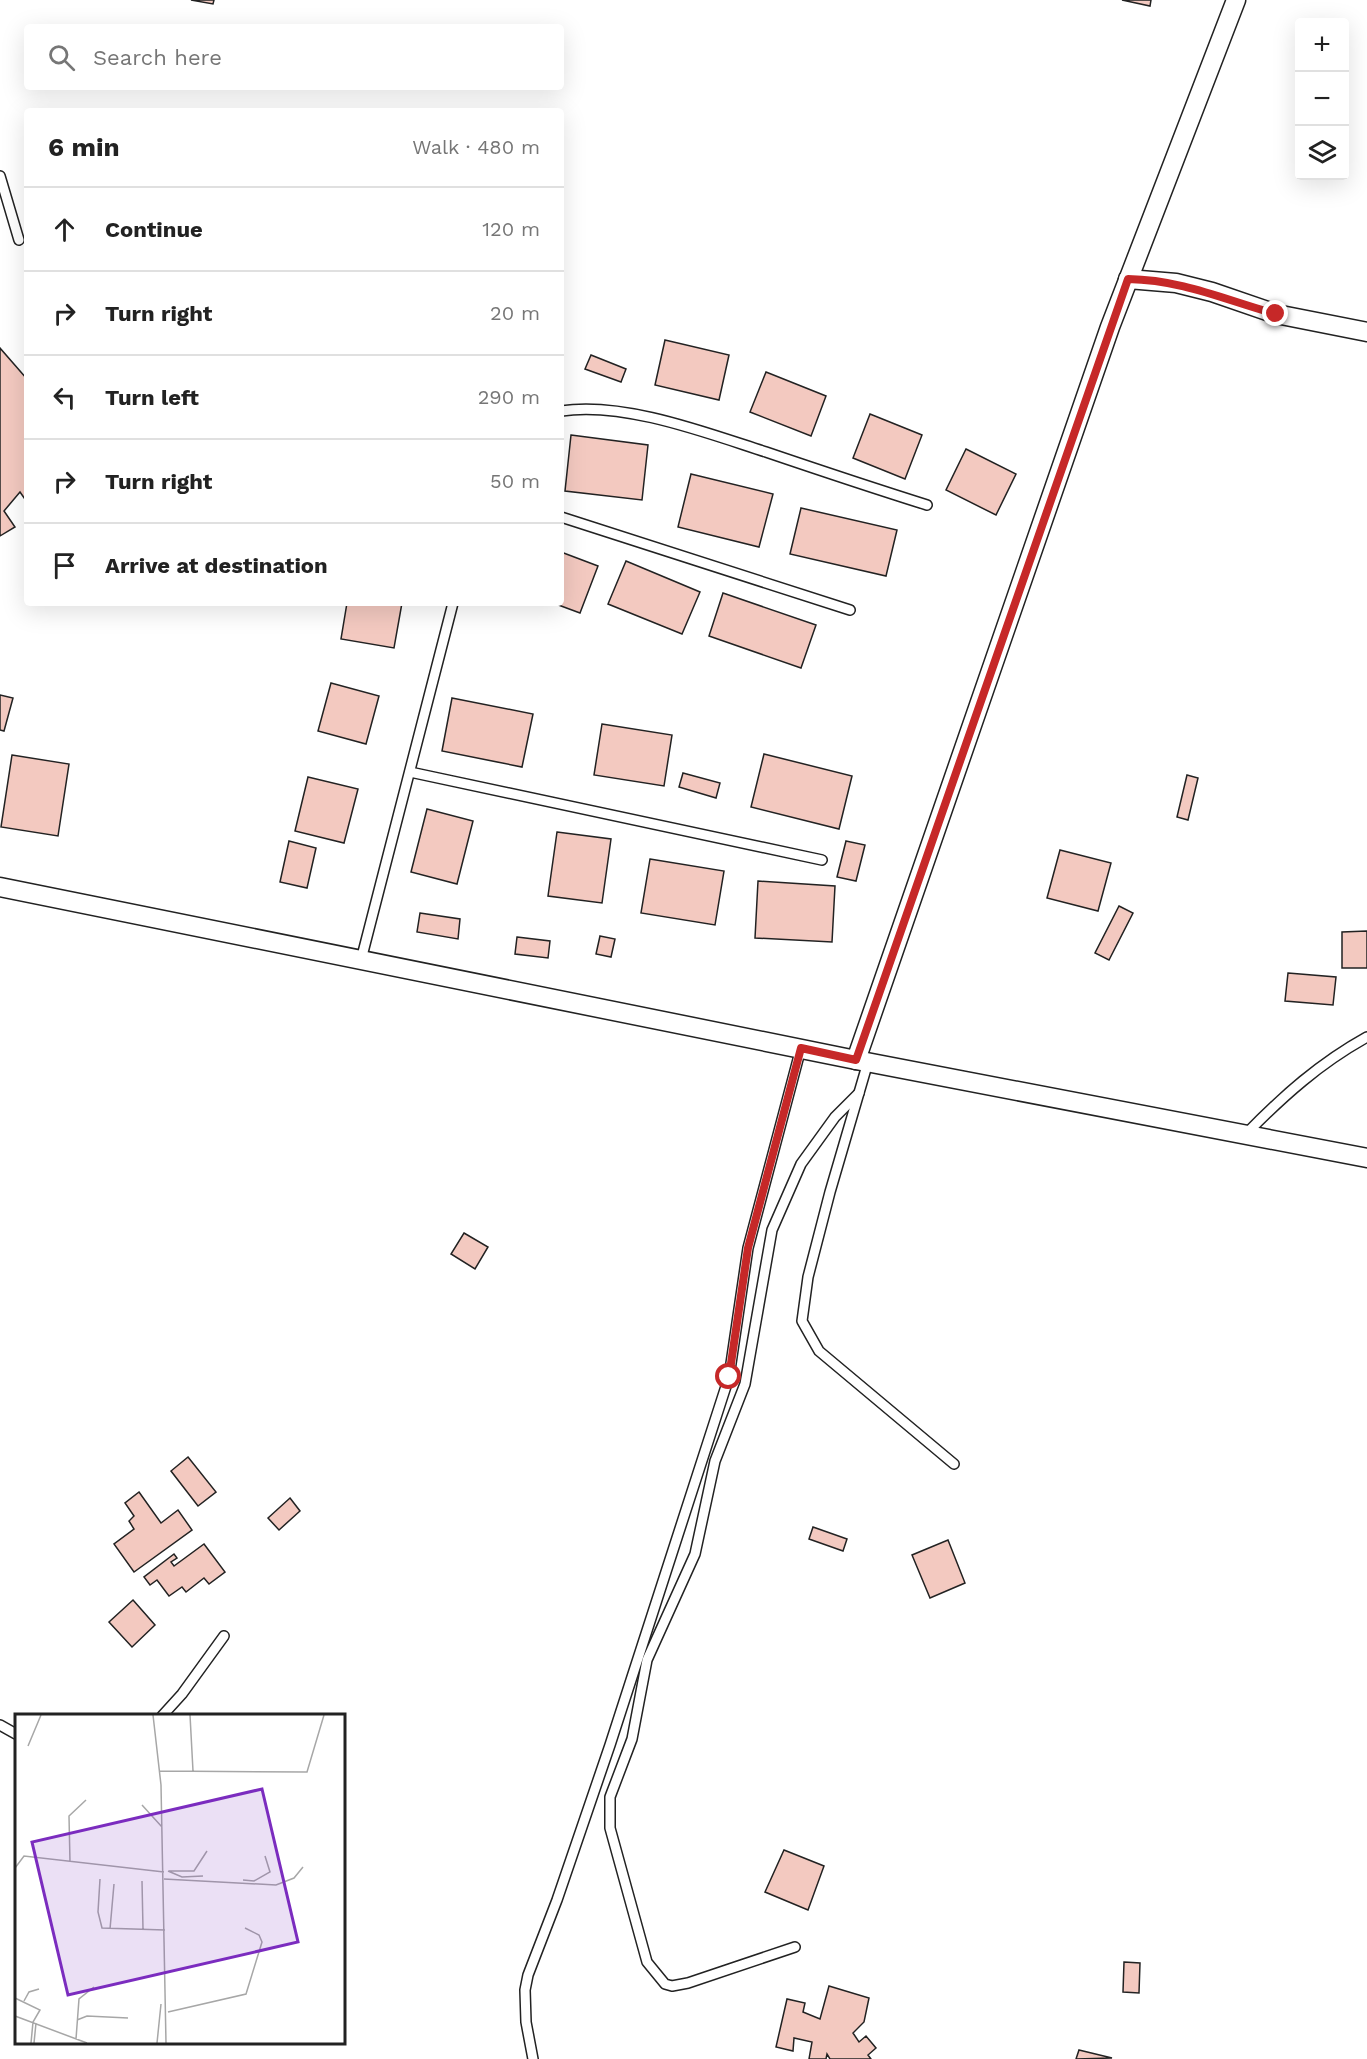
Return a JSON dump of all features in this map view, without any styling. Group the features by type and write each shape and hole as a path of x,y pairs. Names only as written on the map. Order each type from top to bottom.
{"street":[{"path":"862,1061 1128,279 1236,0"},
{"path":"1128,279 1176,283 1212,292 1276,314 1367,332"},
{"path":"0,887 862,1061 1367,1158"}],"lane":[{"path":"0,176 19,240"},
{"path":"564,411 590,409 689,427 927,505"},
{"path":"564,518 850,610"},
{"path":"361,960 452,606"},
{"path":"410,772 822,860"},
{"path":"1246,1134 1295,1085 1332,1056 1367,1037"},
{"path":"533,2059 526,2022 525,1990 528,1975 557,1900 610,1745 729,1377 748,1248 801,1048"},
{"path":"862,1061 859,1093 814,1256 801,1310 802,1320 819,1351 954,1464"},
{"path":"795,1947 688,1983 672,1986 665,1984 647,1962 641,1948 626,1881 610,1828 608,1809 613,1785 632,1738 647,1660 695,1554 715,1461 745,1383 772,1230 801,1164 835,1117 859,1093"},
{"path":"164,1714 182,1694 224,1636"},
{"path":"0,1725 15,1733"}],"building":[{"path":"191,0 214,0 213,4"},
{"path":"1122,0 1151,0 1150,6"},
{"path":"665,340 729,355 719,400 655,385"},
{"path":"0,348 24,376 24,498 20,492 4,511 15,527 0,536"},
{"path":"591,355 626,369 621,382 585,369"},
{"path":"766,372 826,396 811,436 750,412"},
{"path":"870,414 922,435 905,479 853,458"},
{"path":"571,435 648,445 642,500 565,491"},
{"path":"966,449 1016,474 996,515 946,490"},
{"path":"691,474 773,494 759,547 678,527"},
{"path":"801,508 897,530 886,576 790,554"},
{"path":"564,553 598,566 580,613 561,606 564,606"},
{"path":"626,561 700,592 682,634 608,604"},
{"path":"723,593 816,625 801,668 709,636"},
{"path":"346,606 401,606 394,648 341,639"},
{"path":"331,683 379,696 366,744 318,731"},
{"path":"0,695 13,698 4,731 0,730"},
{"path":"452,698 533,714 522,767 442,751"},
{"path":"602,724 672,735 664,786 594,775"},
{"path":"764,754 852,776 839,829 751,807"},
{"path":"12,755 69,764 58,836 1,827"},
{"path":"683,773 720,783 716,798 679,787"},
{"path":"1187,775 1198,778 1188,820 1177,817"},
{"path":"308,777 358,789 344,843 295,831"},
{"path":"427,809 473,821 457,884 411,872"},
{"path":"557,832 611,839 602,903 548,896"},
{"path":"289,841 316,848 307,888 280,882"},
{"path":"846,841 865,845 856,881 837,877"},
{"path":"1060,850 1111,863 1098,911 1047,898"},
{"path":"650,859 724,871 715,925 641,913"},
{"path":"758,881 835,886 832,942 755,938"},
{"path":"1119,906 1133,913 1109,960 1095,953"},
{"path":"420,913 460,919 458,939 417,932"},
{"path":"1367,931 1367,968 1342,968 1342,932"},
{"path":"600,936 615,939 611,957 596,954"},
{"path":"517,937 550,941 548,958 515,954"},
{"path":"1288,973 1336,977 1333,1005 1285,1001"},
{"path":"464,1233 488,1247 475,1269 451,1254"},
{"path":"188,1457 216,1492 198,1506 171,1471"},
{"path":"139,1492 161,1523 178,1510 192,1530 134,1572 114,1544 134,1529 129,1521 134,1516 125,1503"},
{"path":"290,1498 300,1511 279,1530 268,1518"},
{"path":"813,1527 847,1539 843,1551 809,1539"},
{"path":"948,1540 965,1583 930,1598 912,1555"},
{"path":"204,1544 225,1572 209,1584 204,1578 186,1592 182,1587 169,1596 157,1580 150,1585 144,1577 174,1554 177,1558 171,1562 174,1566"},
{"path":"133,1600 155,1625 132,1647 109,1622"},
{"path":"784,1850 824,1866 808,1910 765,1892"},
{"path":"1124,1962 1140,1963 1139,1993 1123,1992"},
{"path":"829,1986 869,1998 864,2022 853,2033 859,2042 866,2036 876,2048 868,2055 871,2059 830,2059 827,2054 826,2059 809,2059 812,2042 794,2038 793,2051 776,2047 787,1999 805,2003 803,2012 820,2019"},
{"path":"1079,2050 1112,2058 1076,2059"}],"route":[{"path":"729,1377 748,1248 766,1173 801,1048 856,1060 1028,560 1128,279 1152,279 1176,283 1225,296 1276,314"}]}
